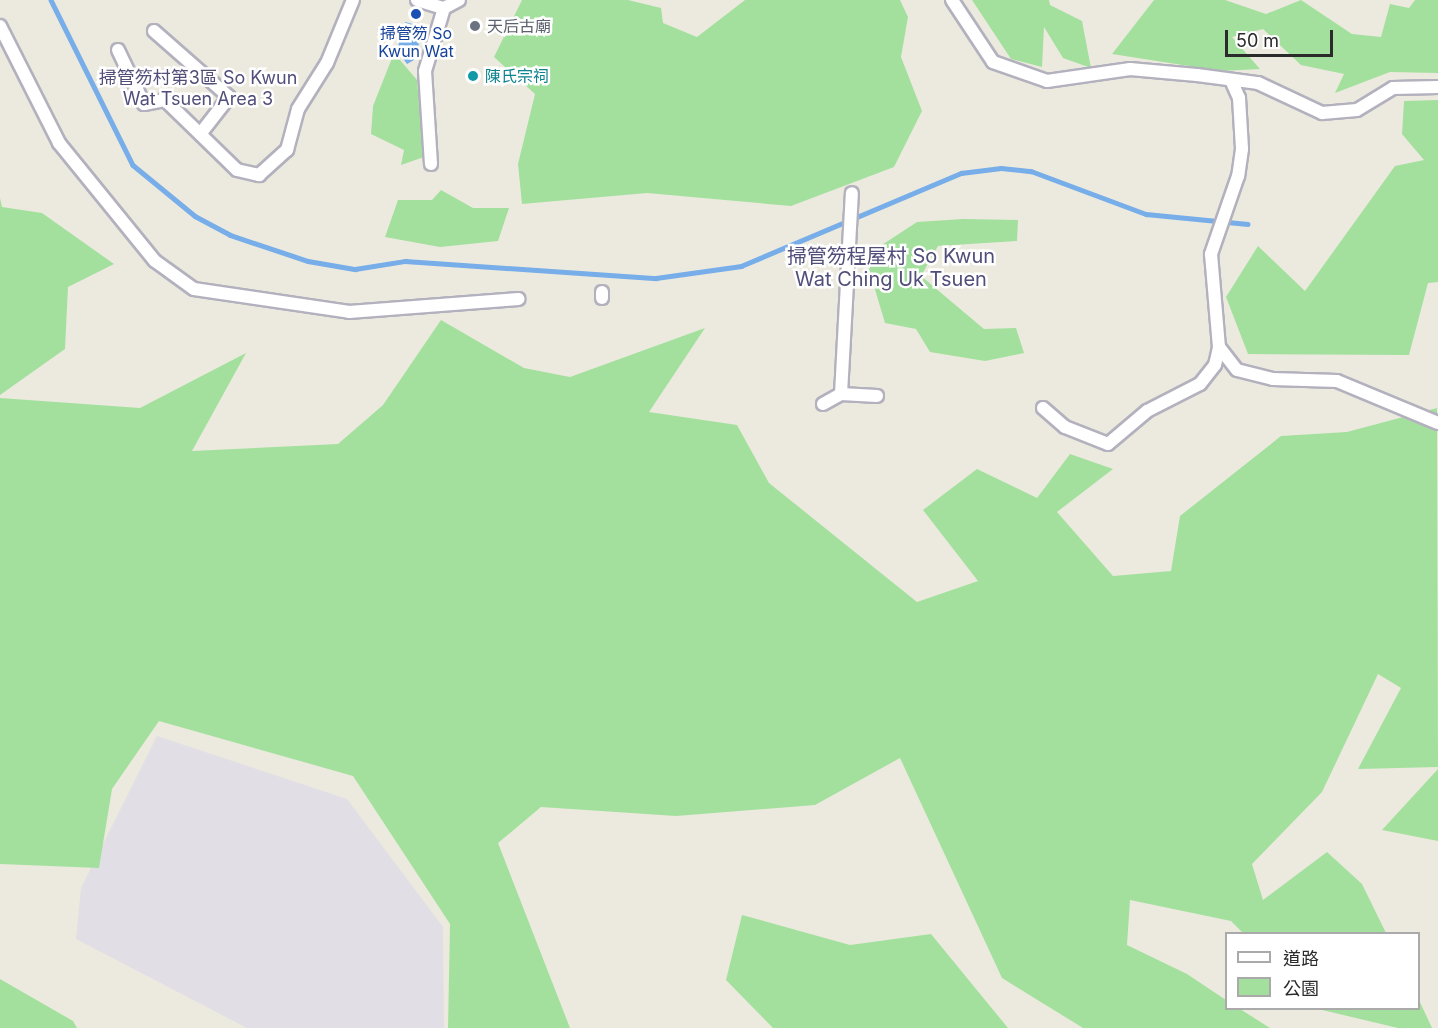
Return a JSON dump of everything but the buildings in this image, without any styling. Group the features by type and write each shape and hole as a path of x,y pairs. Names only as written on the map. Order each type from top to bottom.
{"street":[{"path":"118,50 144,104 165,100 237,170 259,175 270,171 287,150 298,109 327,63 353,0"},
{"path":"430,164 425,70 444,9 459,0"},
{"path":"952,0 980,48 993,62 1018,75 1047,81 1130,69 1258,83 1322,113 1357,110 1393,88 1438,87"},
{"path":"425,1 444,9"},
{"path":"0,26 59,143 155,261 194,289 349,312 519,299"},
{"path":"154,31 229,97 201,133"},
{"path":"1043,408 1076,433 1108,444 1147,411 1200,384 1215,364 1219,347 1213,239 1224,214 1242,149 1239,98 1231,80"},
{"path":"841,394 851,199"},
{"path":"1219,347 1237,370 1273,379 1337,381 1438,423"},
{"path":"823,404 841,394 877,396"}],"shaded area":[{"path":"157,736 347,799 443,927 444,1028 247,1028 76,939 81,888"}],"green space":[{"path":"522,0 628,0 661,8 663,23 697,37 745,0 900,0 908,17 901,57 922,111 894,167 791,206 647,193 522,204 518,164 535,94 494,57"},
{"path":"972,0 1049,0 1050,5 1082,21 1091,68 1063,58 1044,27 1042,67 1011,59"},
{"path":"1154,0 1225,0 1266,14 1301,0 1352,34 1381,37 1390,4 1409,8 1415,0 1438,0 1438,73 1390,72 1335,93 1344,74 1301,65 1263,29 1232,37 1260,69 1221,71 1112,54"},
{"path":"394,53 417,80 424,157 401,165 404,150 371,134 373,106"},
{"path":"1438,100 1438,282 1428,283 1409,355 1248,354 1226,297 1258,246 1305,291 1395,166 1424,160 1402,134 1404,101"},
{"path":"441,190 473,208 509,208 498,241 440,247 385,237 398,200 432,200"},
{"path":"0,198 2,207 42,213 114,264 68,287 65,349 0,395"},
{"path":"963,219 1018,220 1017,241 938,246 921,276 984,329 1016,328 1024,353 985,361 930,352 916,329 885,323 865,256 917,222"},
{"path":"441,320 524,368 570,377 705,328 649,412 737,425 769,483 917,602 978,581 923,510 977,469 1037,498 1070,454 1113,469 1057,512 1113,576 1171,571 1180,516 1281,436 1347,432 1437,408 1438,767 1358,769 1401,688 1378,674 1322,792 1252,864 1263,900 1327,852 1362,884 1386,932 1242,932 1231,921 1130,900 1127,945 1187,974 1225,999 1225,1010 1242,1010 1270,1028 1083,1028 1002,978 900,758 815,805 676,816 541,807 498,843 570,1028 448,1028 450,924 353,776 159,721 112,789 99,868 0,864 0,398 140,408 246,353 192,451 338,444 383,405"},
{"path":"1438,769 1438,841 1382,830"},
{"path":"742,915 850,945 931,934 1008,1028 773,1028 726,980"},
{"path":"0,979 73,1021 77,1028 0,1028"},
{"path":"1420,1002 1432,1028 1398,1028 1322,1010 1420,1010"}],"water":[{"path":"405,22 424,27 414,60 407,64 397,50"}],"waterway":[{"path":"51,0 133,165 195,216 230,235 308,261 355,269 405,261 656,278 741,266 961,173 1001,168 1031,171 1146,214 1248,224"}],"place":[{"name":"掃管笏 So Kwun Wat","path":"416,14"},
{"name":"天后古廟","path":"475,26"},
{"name":"陳氏宗祠","path":"473,76"}],"district":[{"name":"掃管笏村第3區 So Kwun Wat Tsuen Area 3","path":"198,89"},
{"name":"掃管笏程屋村 So Kwun Wat Ching Uk Tsuen","path":"891,268"}]}
